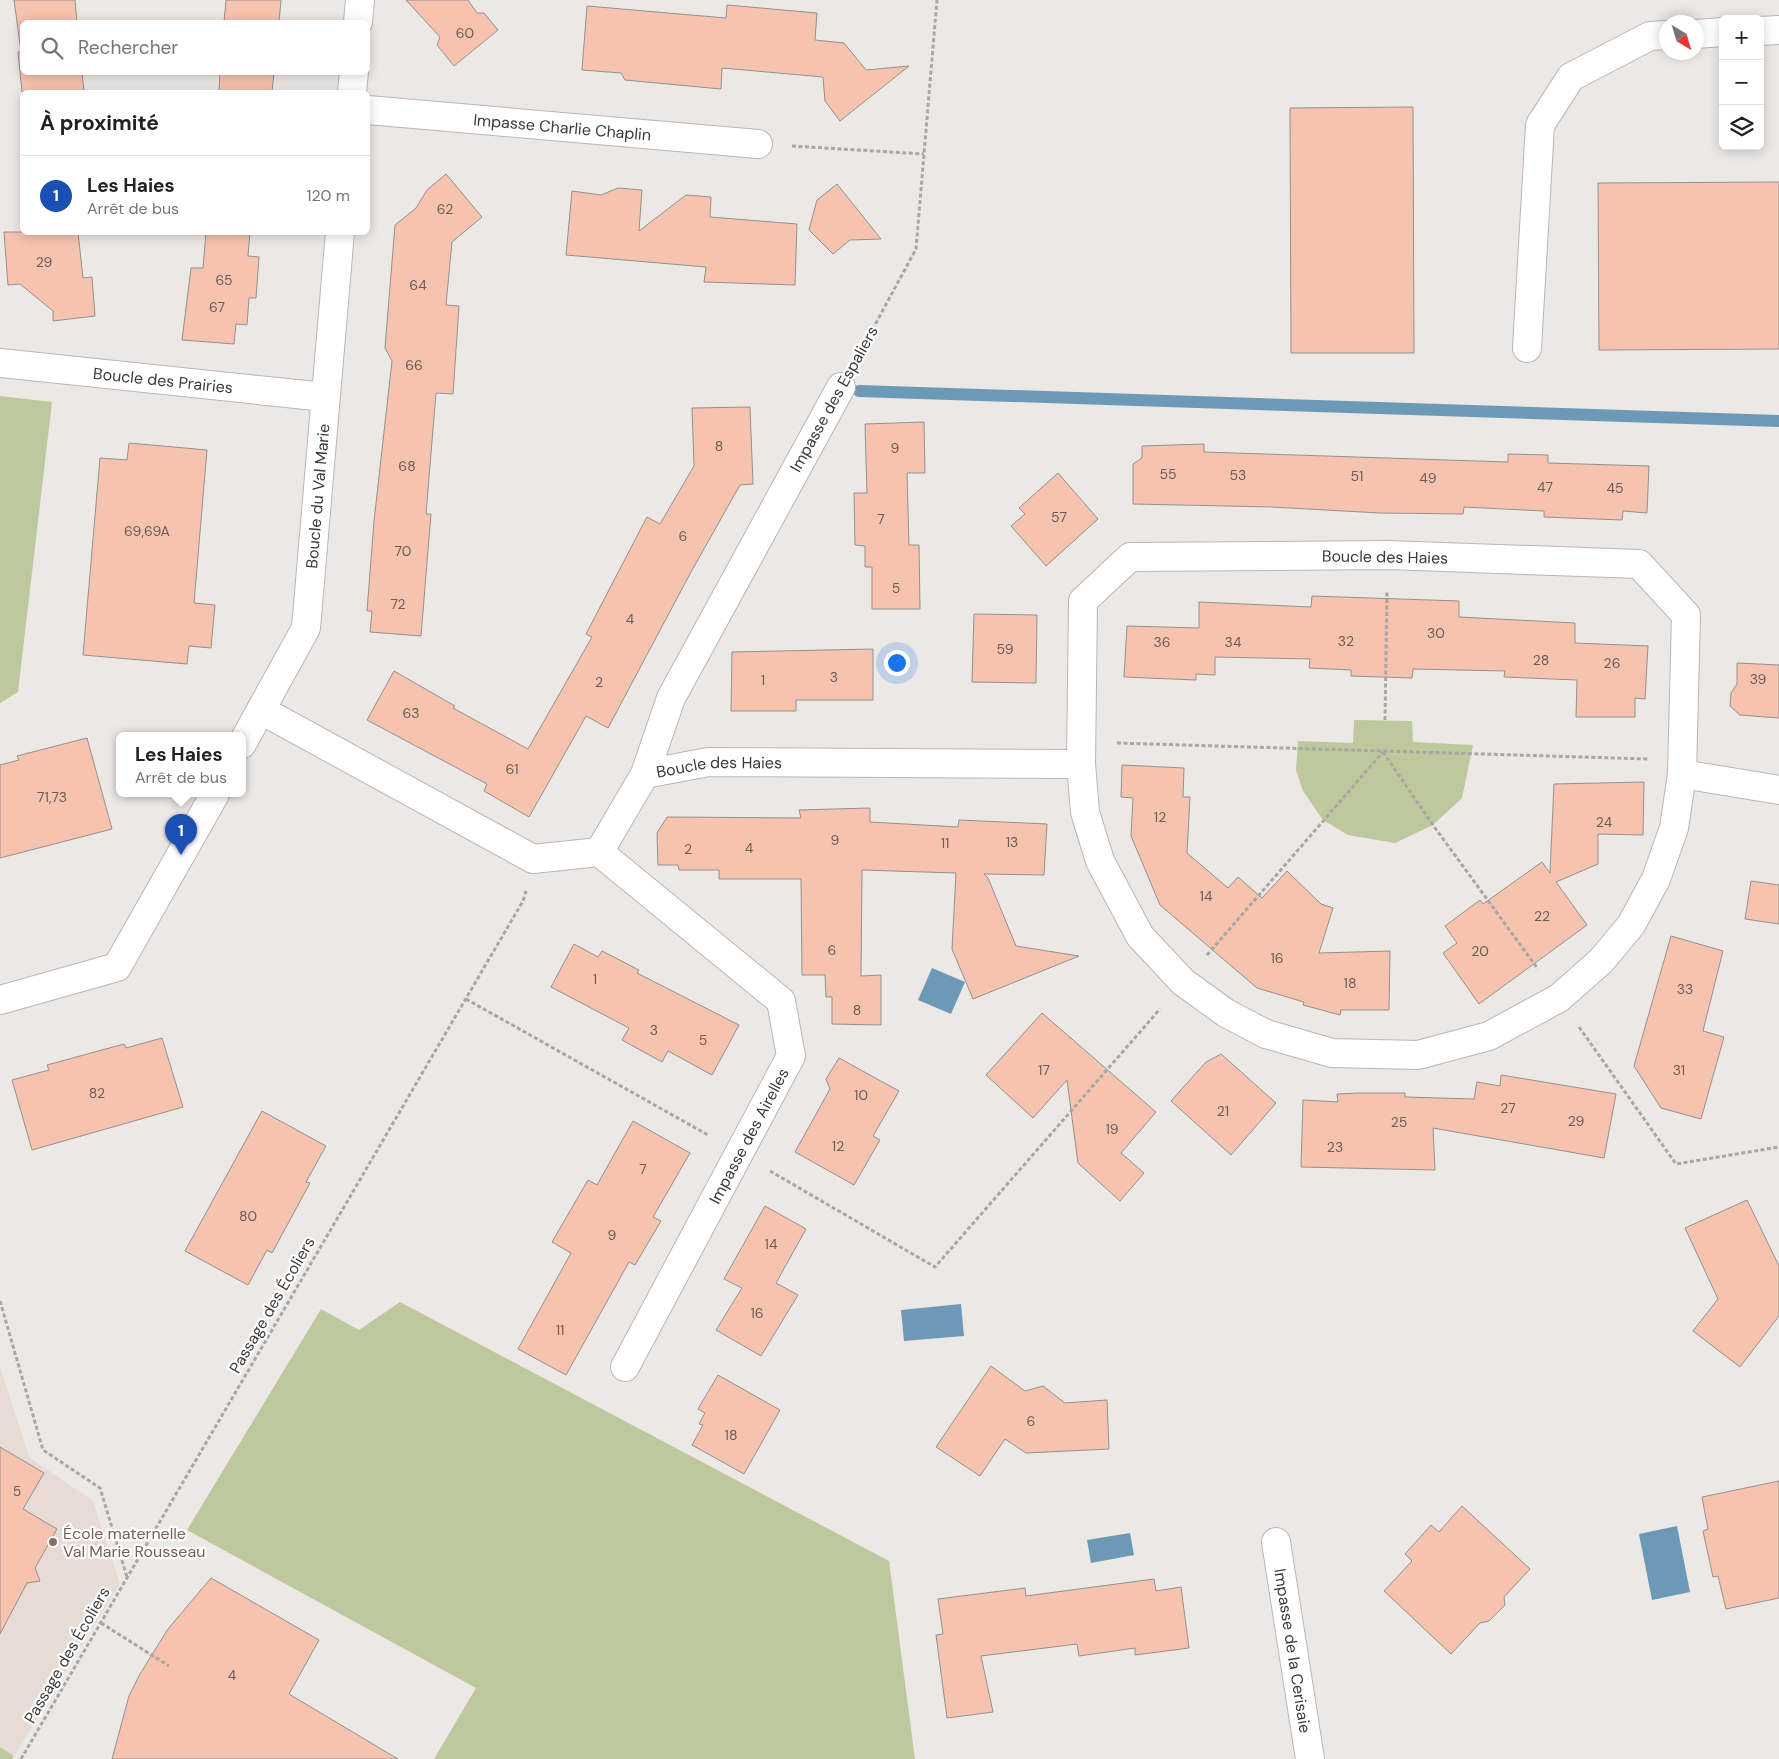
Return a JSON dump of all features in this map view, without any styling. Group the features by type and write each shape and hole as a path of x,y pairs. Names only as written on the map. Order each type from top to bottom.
{"street":[{"path":"358,20 360,0"},
{"path":"1764,30 1779,30"},
{"path":"1704,33 1719,32"},
{"path":"1527,348 1540,125 1571,77 1650,36 1659,35"},
{"path":"352,90 354,75"},
{"name":"Impasse Charlie Chaplin","path":"370,110 758,144"},
{"name":"Boucle du Val Marie","path":"246,737 306,628 340,235"},
{"name":"Boucle des Prairies","path":"0,363 326,397"},
{"name":"Impasse des Espaliers","path":"645,774 671,698 841,387"},
{"name":"Boucle des Haies","path":"1388,555 1639,564 1686,615 1683,767 1674,828 1656,879 1631,925 1601,961 1559,998 1489,1036 1418,1054 1332,1053 1266,1034 1226,1013 1183,982 1140,936 1100,862 1085,812 1081,753 1083,601 1130,557 1388,555"},
{"path":"261,710 533,859 599,852"},
{"name":"Boucle des Haies","path":"599,852 645,774 708,762 1081,753"},
{"path":"1683,767 1779,790"},
{"path":"0,1000 117,967 213,797"},
{"name":"Impasse des Airelles","path":"599,852 782,1001 791,1056 625,1367"},
{"name":"Impasse de la Cerisaie","path":"1276,1542 1310,1759"}],"path":[{"name":"Impasse des Espaliers","path":"841,387 916,249 937,0"},
{"path":"758,144 924,154"},
{"path":"1385,720 1388,555"},
{"path":"1081,753 1683,767"},
{"name":"Passage des Écoliers","path":"21,1759 523,901 533,859"},
{"path":"466,999 740,1153 935,1267"},
{"path":"0,1301 43,1450 100,1488 127,1577"},
{"path":"101,1623 169,1666"}],"shaded area":[{"name":"École maternelle Val Marie Rousseau","path":"0,1366 29,1457 93,1501 120,1583 14,1756 0,1747"}],"green space":[{"path":"0,396 52,402 18,692 0,703"},
{"path":"1354,720 1412,721 1413,742 1473,745 1462,798 1433,825 1395,843 1348,835 1323,820 1303,791 1296,770 1298,741 1353,743"},
{"path":"400,1302 889,1561 915,1759 434,1759 476,1688 187,1530 321,1309 359,1330"},
{"path":"0,1747 14,1756 12,1759 0,1759"}],"water":[{"path":"932,968 965,982 951,1014 918,1000"},
{"path":"961,1304 964,1336 904,1341 901,1310"},
{"path":"1677,1526 1690,1592 1652,1600 1639,1534"},
{"path":"1130,1533 1134,1555 1091,1563 1087,1540"}],"building":[{"path":"14,0 75,0 77,20 20,20 20,44"},
{"path":"226,0 281,0 279,20 224,20"},
{"path":"406,0 468,0 477,13 484,13 498,30 454,66 437,45 440,37"},
{"path":"727,5 817,13 815,40 844,43 866,70 909,66 840,121 825,101 823,77 722,68 721,89 625,80 621,73 582,70 587,6 726,18"},
{"path":"20,51 20,72 18,52"},
{"path":"20,75 82,75 84,90 22,90"},
{"path":"220,75 274,75 272,90 219,90"},
{"path":"1413,107 1414,353 1291,353 1290,108"},
{"path":"446,174 482,217 452,242 446,305 459,306 453,394 436,393 426,514 431,514 421,636 370,632 372,611 367,611 374,521 392,361 385,348 395,225 416,208 427,190"},
{"path":"1779,182 1779,349 1599,350 1598,183"},
{"path":"837,184 881,239 850,240 833,254 809,230 817,200"},
{"path":"618,188 642,190 639,231 686,195 711,197 710,217 797,224 795,285 704,282 706,267 566,255 572,191 601,195"},
{"path":"4,232 20,232 20,235 78,235 83,278 92,277 95,316 53,321 53,311 20,284 8,285"},
{"path":"206,235 250,235 248,256 259,257 256,298 249,298 247,325 236,324 234,344 182,340 191,268 203,268"},
{"path":"750,407 753,484 740,485 691,572 608,728 586,716 529,817 484,791 487,784 367,720 394,671 455,706 453,708 528,749 592,637 586,634 647,517 660,524 694,466 692,408"},
{"path":"924,422 925,473 907,473 909,545 919,545 920,609 872,609 872,567 865,567 865,546 855,545 854,493 867,493 865,424"},
{"path":"129,443 207,450 194,603 215,605 211,648 189,646 187,664 83,655 100,458 127,460"},
{"path":"1204,444 1204,452 1508,462 1508,454 1548,455 1548,463 1649,466 1647,513 1623,511 1622,520 1544,517 1544,511 1464,507 1463,514 1380,513 1272,507 1133,504 1133,464 1142,458 1142,446"},
{"path":"1058,473 1098,519 1046,566 1011,526 1025,514 1019,508"},
{"path":"1312,596 1459,601 1459,617 1575,623 1575,643 1648,646 1645,699 1635,698 1635,717 1576,717 1577,680 1504,677 1505,671 1413,669 1412,678 1351,676 1351,670 1309,668 1310,659 1215,657 1215,675 1196,674 1196,680 1124,677 1127,626 1199,628 1199,602 1311,607"},
{"path":"974,614 1037,615 1036,683 972,682"},
{"path":"873,649 873,700 796,700 796,711 731,711 732,652"},
{"path":"1737,663 1779,665 1779,718 1740,715 1730,706 1731,693 1737,684"},
{"path":"87,738 112,829 0,858 0,765 19,760 17,756"},
{"path":"1122,765 1184,768 1183,797 1190,797 1187,853 1228,888 1238,877 1262,898 1287,871 1321,904 1333,908 1319,953 1390,951 1389,1010 1341,1010 1340,1015 1303,1005 1304,1002 1257,988 1160,905 1131,836 1133,798 1121,797"},
{"path":"1644,782 1643,835 1598,834 1598,864 1556,882 1587,925 1479,1004 1443,953 1457,943 1445,926 1480,900 1483,904 1542,862 1550,873 1554,784"},
{"path":"870,808 870,822 958,827 959,820 1047,824 1044,875 984,874 988,878 1016,946 1079,956 973,999 952,949 956,873 862,870 861,976 881,975 881,1025 832,1024 832,997 826,997 825,975 802,975 801,879 719,879 719,870 679,870 678,865 658,865 657,833 667,817 801,818 799,810"},
{"path":"1751,881 1779,885 1779,924 1745,919"},
{"path":"1671,936 1723,951 1703,1031 1724,1037 1701,1119 1661,1108 1634,1066"},
{"path":"574,944 598,957 602,951 639,970 637,973 739,1025 712,1075 668,1051 662,1062 622,1040 629,1028 551,987"},
{"path":"1042,1013 1156,1112 1121,1153 1144,1173 1120,1201 1078,1163 1067,1080 1033,1118 986,1075"},
{"path":"162,1038 183,1107 32,1150 12,1080 49,1070 47,1065 124,1044 126,1048"},
{"path":"1221,1054 1276,1103 1231,1155 1171,1101 1206,1062"},
{"path":"839,1058 899,1091 873,1136 880,1140 854,1185 795,1152 830,1089 826,1079"},
{"path":"1501,1075 1616,1094 1604,1158 1433,1128 1435,1170 1301,1167 1303,1100 1338,1102 1337,1094 1360,1093 1405,1093 1405,1097 1474,1099 1477,1082 1500,1086"},
{"path":"262,1111 326,1146 306,1182 310,1183 272,1253 267,1250 248,1285 185,1251"},
{"path":"633,1121 690,1153 653,1217 661,1221 635,1265 629,1262 566,1375 518,1349 571,1253 552,1242 588,1180 597,1185"},
{"path":"1747,1200 1779,1266 1779,1316 1740,1367 1693,1331 1718,1299 1685,1228"},
{"path":"765,1206 806,1229 776,1283 798,1295 761,1356 716,1330 742,1288 724,1279"},
{"path":"991,1366 1025,1391 1043,1386 1065,1403 1107,1400 1109,1449 1026,1453 1005,1439 980,1476 936,1447"},
{"path":"718,1375 780,1410 744,1474 692,1445 703,1425 699,1424 705,1413 698,1409"},
{"path":"0,1447 44,1473 23,1509 57,1529 35,1568 40,1581 27,1583 0,1634"},
{"path":"1779,1481 1779,1598 1726,1609 1718,1576 1713,1577 1703,1531 1708,1529 1702,1497"},
{"path":"1462,1506 1530,1569 1504,1597 1505,1605 1489,1621 1480,1623 1451,1654 1384,1591 1412,1561 1405,1554 1431,1525 1439,1532"},
{"path":"211,1578 319,1640 289,1694 398,1759 112,1759 129,1696 140,1674 168,1629"},
{"path":"1154,1579 1156,1591 1181,1587 1189,1648 1135,1655 1135,1648 1079,1656 1077,1644 981,1656 993,1712 947,1718 936,1635 943,1634 938,1599 1025,1588 1026,1596"}],"waterway":[{"path":"859,391 1779,421"}],"place":[{"name":"Les Haies","path":"181,855"},
{"name":"École maternelle Val Marie Rousseau","path":"53,1542"}]}
